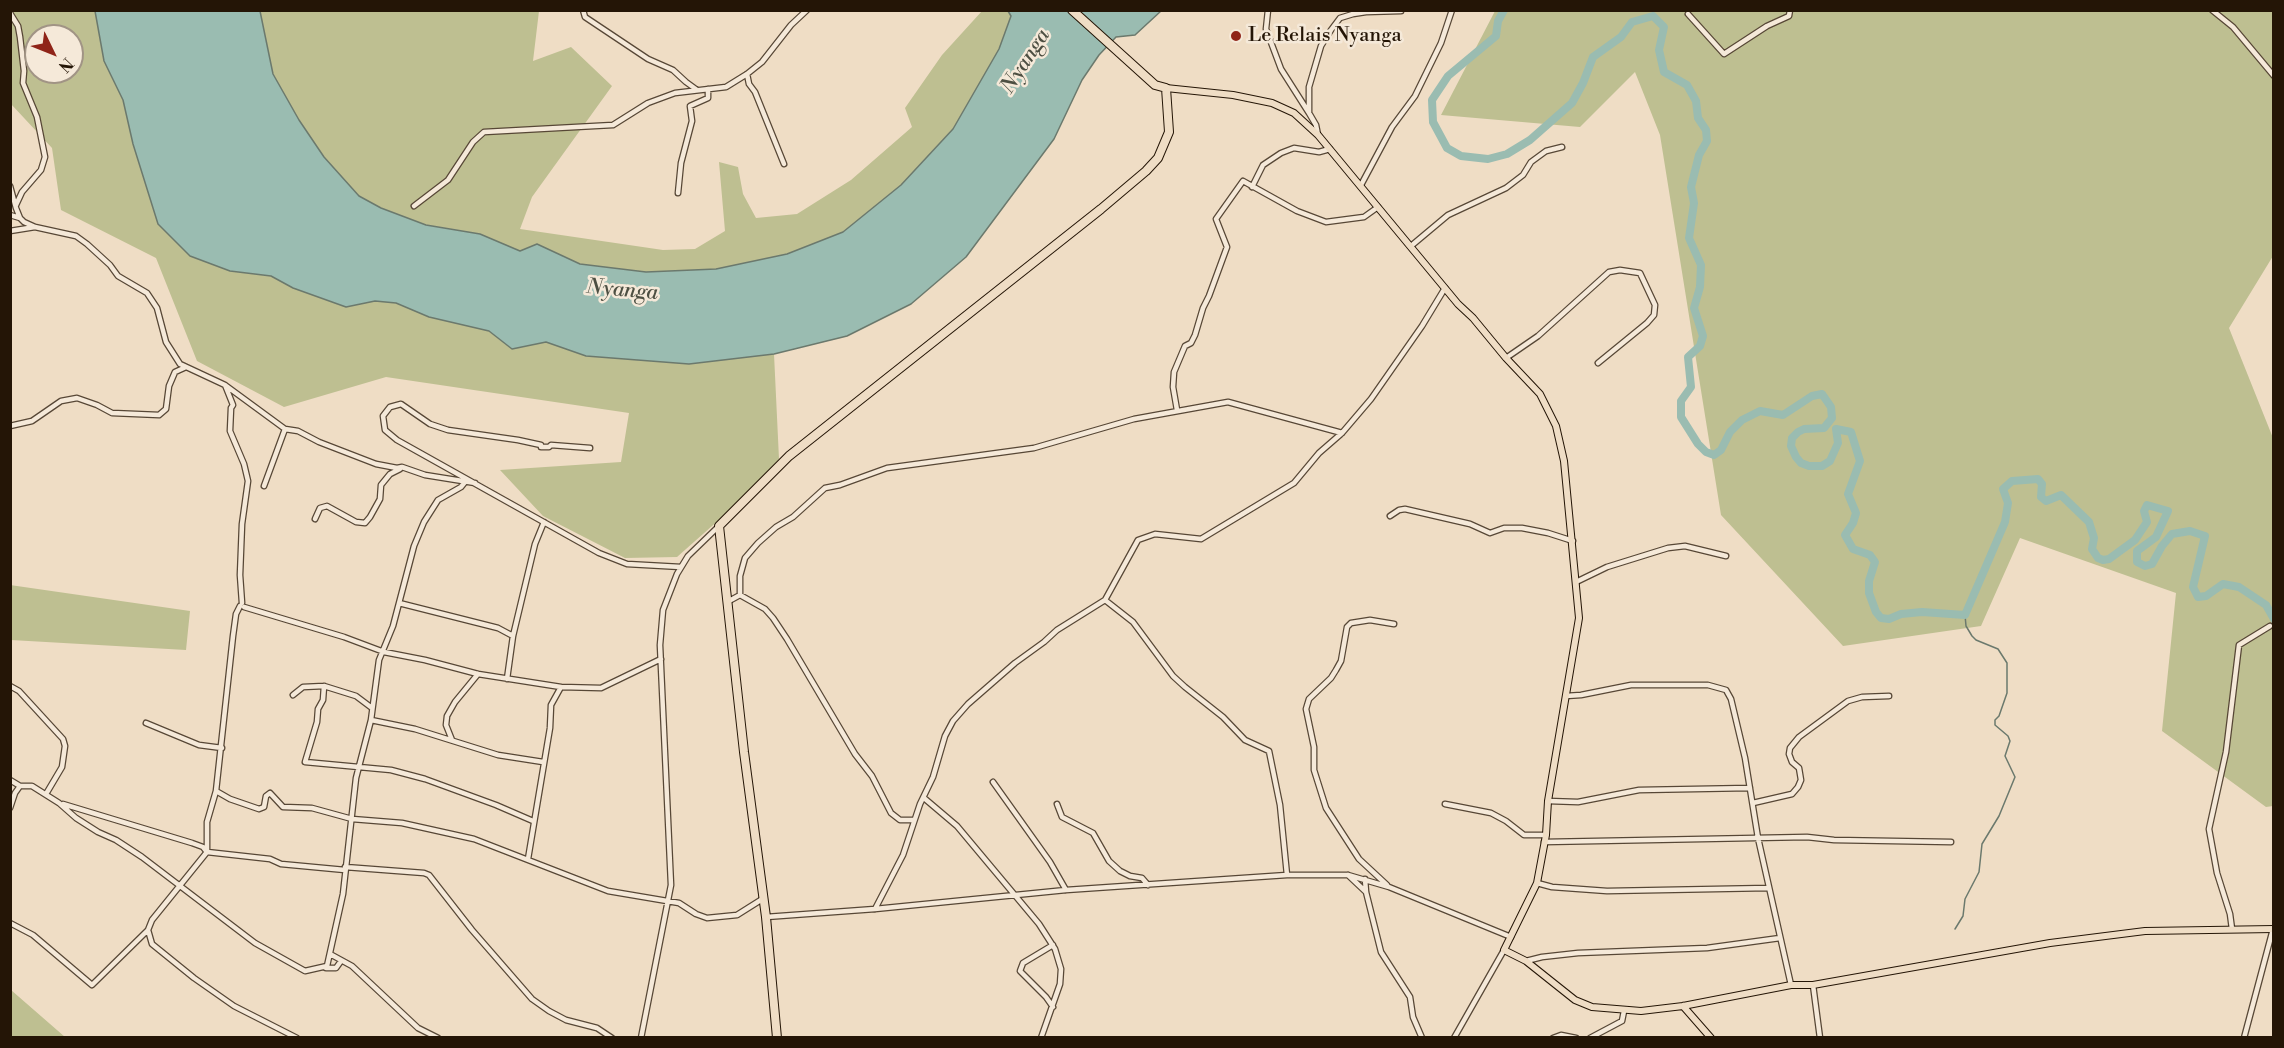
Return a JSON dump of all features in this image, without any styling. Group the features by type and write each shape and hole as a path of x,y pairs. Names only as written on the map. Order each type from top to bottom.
{"highway":[{"path":"777,1038 764,898 744,753 719,526 789,456 1146,171 1162,151 1169,132 1166,88 1155,85 1118,54 1072,10"}],"main road":[{"path":"1166,88 1217,93 1272,103 1294,112 1318,135 1445,288 1540,394 1556,426 1564,461 1579,618 1548,801 1538,883 1504,950 1526,961 1575,1000 1592,1007 1641,1011 1683,1006 1791,985 1813,985 2050,944 2145,931 2273,929"},
{"path":"1683,1006 1711,1038"}],"street":[{"path":"583,10 585,17 648,59 673,70 697,90"},
{"path":"414,206 448,180 473,142 484,132 613,125 648,103 675,93 726,87 762,62 791,25 807,10"},
{"path":"1268,10 1266,29 1281,69 1316,125 1318,135"},
{"path":"1361,185 1392,127 1415,96 1441,43 1452,10"},
{"path":"1688,14 1724,54 1767,26 1789,16 1790,10"},
{"path":"2212,10 2233,27 2274,76"},
{"path":"1309,113 1309,87 1312,73 1318,61 1321,46 1340,18 1366,12 1401,11"},
{"path":"10,13 18,26 24,71 23,83 37,117 45,157 41,170 22,192 16,208"},
{"path":"747,74 749,84 755,92 784,164"},
{"path":"678,193 681,163 692,121 690,106 708,98 708,89"},
{"path":"1411,246 1448,215 1506,188 1523,175 1531,162 1546,151 1562,147"},
{"path":"1252,187 1263,165 1281,153 1294,148 1319,152 1330,149"},
{"path":"1177,410 1173,387 1174,372 1185,346 1191,343 1195,335 1227,247 1216,219 1243,181 1297,211 1326,222 1364,217 1378,207"},
{"path":"10,186 20,218"},
{"path":"10,215 35,227 76,236 87,244 110,265 118,276 147,293 157,308 170,350 180,364 225,386 285,429 298,431 376,464 402,467 425,475 475,483"},
{"path":"10,231 35,227"},
{"path":"1506,358 1538,336 1609,272 1620,270 1640,273 1655,305 1654,315 1598,363"},
{"path":"875,909 896,870 945,736 953,721 968,704 1057,630 1105,600 1138,540 1155,534 1201,539 1294,483 1319,453 1342,433 1371,399 1422,326 1445,288"},
{"path":"10,426 32,421 61,401 77,398 112,413 159,415 166,409 169,386 175,372 186,367"},
{"path":"10,923 18,929 30,932 92,985 148,930 152,921 207,852 207,822 216,791 222,748 236,614 242,605 240,575 242,524 248,481 244,464 230,430 233,405 225,386"},
{"path":"740,596 740,576 745,558 776,527 793,517 825,488 840,486 887,468 1034,448 1134,420 1228,402 1342,433"},
{"path":"590,448 551,445 541,447 541,445 518,440 448,430 430,424 401,404 394,404 383,416 383,426 389,435 615,560 638,566 681,567"},
{"path":"264,486 285,429"},
{"path":"315,519 320,508 327,506 356,522 365,523 380,499 384,481 402,467"},
{"path":"324,968 327,966 343,894 356,778 371,720 379,660 384,652 414,546 430,511 438,500 461,487 465,482"},
{"path":"1390,516 1396,511 1405,509 1470,524 1490,533 1504,528 1522,528 1573,541"},
{"path":"507,679 513,636 535,544 544,522"},
{"path":"641,1038 671,885 666,813 660,628 667,595 681,567 688,556 719,526"},
{"path":"1576,582 1607,567 1668,548 1685,546 1726,556"},
{"path":"729,601 740,596"},
{"path":"740,596 765,609 788,639 855,754 872,776 894,817 900,820 914,820"},
{"path":"1105,600 1133,622 1173,676 1223,717 1245,741 1269,751 1280,804 1287,875"},
{"path":"399,603 498,628 513,636"},
{"path":"242,605 384,652 478,674 561,687 601,688 660,659"},
{"path":"1389,887 1359,859 1326,808 1314,770 1314,747 1306,709 1309,699 1331,678 1341,661 1347,627 1351,623 1370,620 1394,624"},
{"path":"2232,929 2230,914 2217,873 2209,829 2226,752 2239,645 2270,626"},
{"path":"452,740 446,725 447,716 455,702 478,674"},
{"path":"1566,696 1631,686 1708,685 1726,690 1731,699 1737,725 1758,838 1791,985"},
{"path":"10,686 19,691 63,739 65,746 62,767 46,794"},
{"path":"293,694 306,686 324,686 356,696 372,708"},
{"path":"324,686 323,700 318,709 317,722 305,762 391,770 425,779 533,821"},
{"path":"528,859 550,728 551,705 561,687"},
{"path":"1753,803 1792,794 1796,790 1800,783 1800,776 1789,754 1790,748 1799,737 1848,700 1888,696"},
{"path":"371,720 415,729 498,755 543,762"},
{"path":"146,723 199,745 222,748"},
{"path":"349,766 356,778"},
{"path":"10,780 20,786 32,786 59,802 76,818 116,840 255,943 282,959 305,971 316,967 336,968 341,961"},
{"path":"993,782 1050,862 1066,890"},
{"path":"10,808 20,786"},
{"path":"1548,801 1578,802 1649,790 1750,788"},
{"path":"216,791 230,799 259,809 264,807 266,796 270,793 283,807 312,808 352,819 402,824 474,839 608,891 647,899 669,900 707,918 737,915 764,898"},
{"path":"924,798 957,826 1039,924 1053,945 1061,969 1060,984 1041,1038"},
{"path":"59,802 203,847 207,852 270,859 281,864 429,875 472,930 532,999 560,1017 597,1028 612,1038"},
{"path":"1058,804 1062,818 1093,833 1109,861 1120,871 1142,878 1148,885"},
{"path":"1445,804 1491,813 1506,820 1524,835 1545,838 1807,837 1834,840 1951,842"},
{"path":"766,917 875,909 1066,890 1287,875 1348,875 1389,887 1511,937"},
{"path":"1348,875 1366,892"},
{"path":"1365,879 1366,892 1381,952 1410,997 1413,1017 1422,1038"},
{"path":"1538,883 1552,887 1607,891 1769,888"},
{"path":"2244,1038 2273,929"},
{"path":"148,930 152,944 194,978 234,1006 297,1038"},
{"path":"1526,961 1578,953 1707,948 1780,938"},
{"path":"1053,945 1023,963 1020,971 1053,1007"},
{"path":"1454,1038 1504,950"},
{"path":"330,954 352,966 418,1028 438,1038"},
{"path":"1813,985 1821,1038"},
{"path":"1590,1038 1622,1021 1624,1011"},
{"path":"1553,1038 1561,1035 1576,1038"}],"green space":[{"path":"11,11 95,11 104,61 123,100 133,144 230,271 271,276 293,288 346,307 375,301 396,303 429,317 489,331 512,349 546,342 586,356 689,364 774,354 779,459 738,503 677,557 625,558 543,516 500,470 621,462 629,413 386,377 284,407 197,361 156,258 61,210 52,148 11,104"},
{"path":"260,11 539,11 533,61 571,47 612,86 532,197 520,229 663,250 695,249 725,231 719,162 738,167 743,194 756,218 797,214 851,180 912,127 905,108 942,55 982,11 1008,11 1011,16 999,49 953,129 901,185 843,232 787,254 716,269 646,272 580,264 537,244 520,251 480,234 426,225 381,208 359,196 324,157 299,120 273,74"},
{"path":"1495,11 2273,11 2273,256 2229,328 2273,438 2273,806 2266,807 2162,731 2176,593 2020,538 1981,626 1843,646 1721,515 1660,135 1635,72 1580,127 1441,115"},
{"path":"10,585 190,611 186,650 11,640"},
{"path":"11,990 65,1037 11,1037"}],"water":[{"name":"Nyanga","path":"95,11 260,11 273,74 299,120 324,157 359,196 381,208 426,225 480,234 520,251 537,244 580,264 646,272 716,269 787,254 843,232 901,185 953,129 999,49 1011,16 1008,11 1161,11 1135,35 1116,37 1099,55 1082,80 1054,139 966,257 911,304 847,336 774,354 689,364 586,356 546,342 512,349 489,331 429,317 396,303 375,301 346,307 293,288 271,276 230,271 190,256 158,224 133,144 123,100 104,61"}],"waterway":[{"path":"1504,10 1498,21 1496,36 1448,76 1432,100 1433,122 1447,148 1461,156 1488,159 1507,154 1530,140 1572,103 1593,57 1621,37 1632,22 1653,16 1664,27 1659,50 1664,72 1687,85 1696,101 1698,118 1706,130 1707,141 1699,155 1691,187 1694,203 1689,238 1701,265 1700,287 1694,308 1703,336 1700,346 1688,357 1691,387 1681,401 1681,417 1698,444 1706,452 1714,455 1721,450 1730,432 1742,420 1760,411 1783,415 1812,396 1822,394 1831,407 1832,418 1824,428 1804,429 1798,432 1792,438 1791,446 1801,463 1809,466 1822,466 1830,461 1838,443 1836,429 1851,432 1860,461 1848,494 1856,513 1845,535 1853,549 1870,555 1875,562 1869,581 1869,593 1876,612 1881,618 1889,619 1901,614 1922,612 1965,615 2005,522 2008,503 2003,489 2012,481 2038,479 2042,484 2041,497 2046,501 2061,495 2089,522 2094,538 2092,549 2098,558 2103,560 2109,559 2135,540 2147,522 2144,511 2147,505 2168,511 2156,537 2137,551 2137,562 2145,566 2152,564 2172,534 2190,531 2205,536 2193,587 2198,597 2206,596 2223,584 2239,587 2266,605 2274,619"},
{"path":"1955,929 1963,916 1965,899 1979,872 1982,844 1999,816 2015,777 2005,756 2010,741 2008,736 1995,725 2007,693 2007,663 1998,649 1972,636 1966,626 1965,615"}],"place":[{"name":"Le Relais Nyanga","path":"1236,36"}]}
